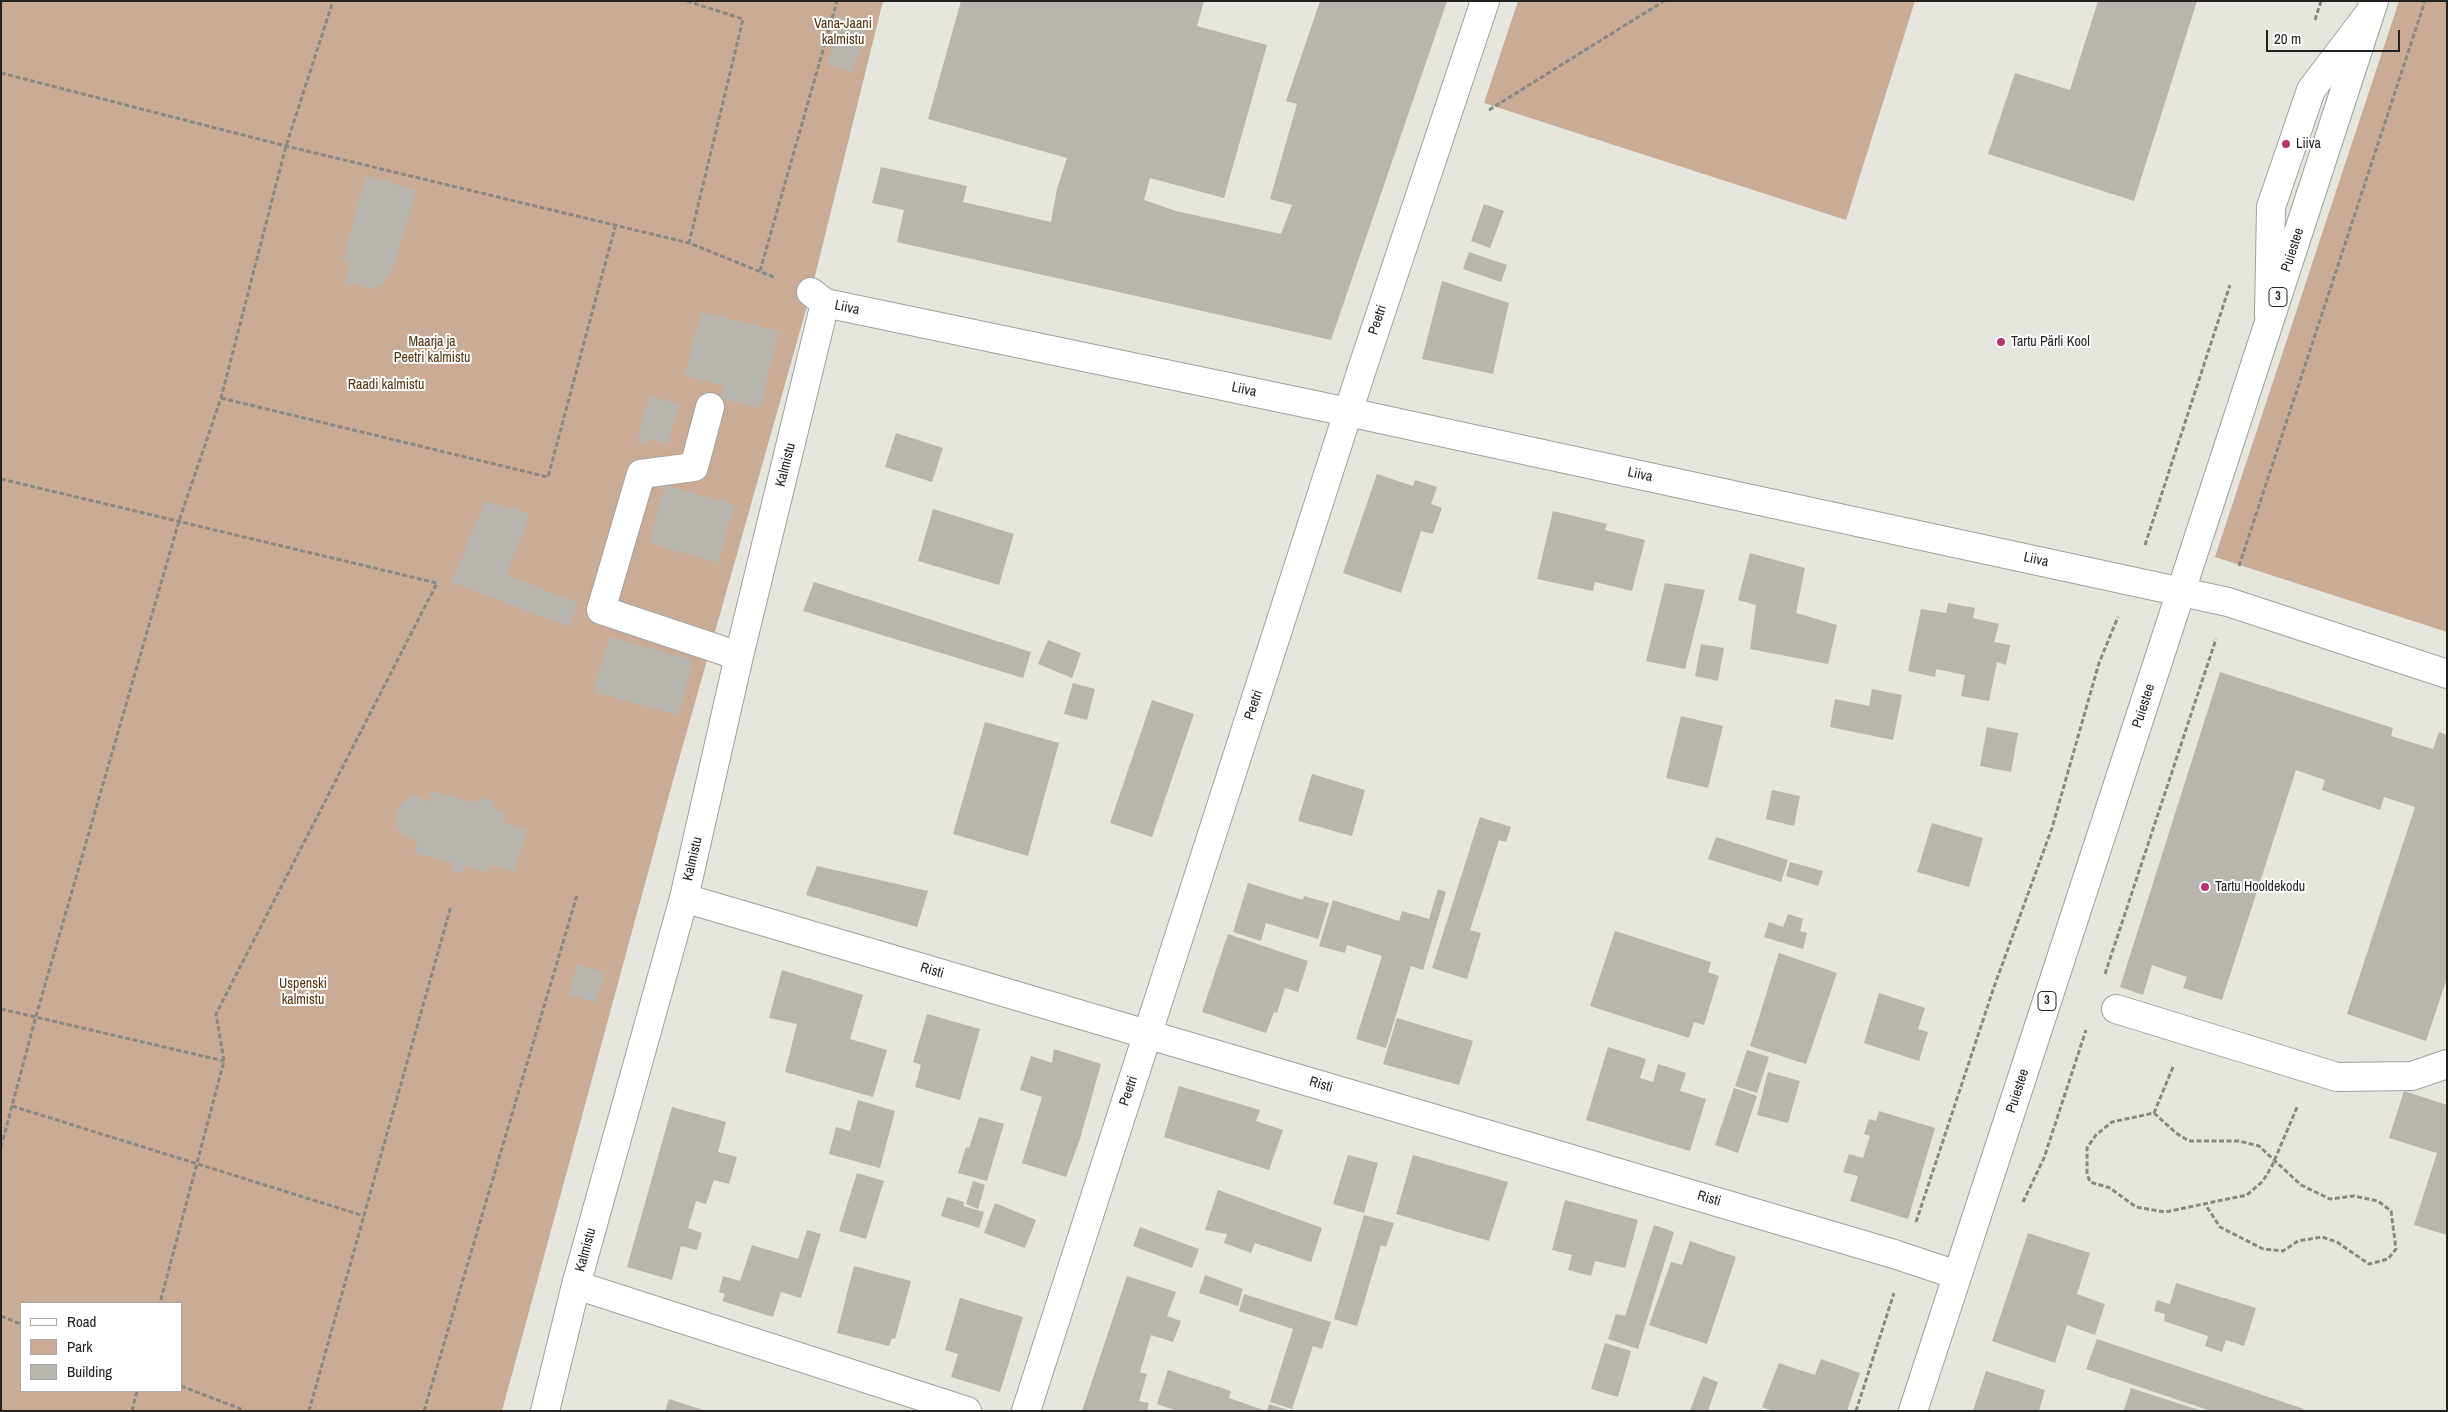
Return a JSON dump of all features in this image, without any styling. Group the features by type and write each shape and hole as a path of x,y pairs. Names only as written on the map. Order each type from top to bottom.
{"main road":[{"name":"Peetri","path":"1026,1411 1348,412 1484,1"},
{"name":"Puiestee","path":"1913,1411 2372,7"},
{"name":"Liiva","path":"818,297 2228,602 2447,674"},
{"name":"Kalmistu","path":"544,1411 576,1286 684,898 818,297"},
{"path":"710,407 694,467 641,474 601,610 739,656"},
{"name":"Risti","path":"684,898 1905,1257 1957,1275"},
{"path":"2116,1010 2337,1077 2412,1076 2447,1064"},
{"path":"576,1286 967,1411"}],"path":[{"path":"1,1147 36,1016 179,521 221,398 286,146 332,1"},
{"path":"687,1 743,19 689,243"},
{"path":"760,271 837,1"},
{"path":"1484,113 1664,1"},
{"path":"2312,28 2321,1"},
{"path":"2102,984 2425,1"},
{"path":"1,73 286,146 615,227 689,243 760,271 818,297"},
{"path":"221,398 548,477 615,227"},
{"path":"1856,1411 1994,987 2052,828 2099,663 2133,581 2233,276"},
{"path":"1,478 437,583 216,1014 224,1061 160,1302"},
{"path":"424,1411 577,895"},
{"path":"310,1411 451,906"},
{"path":"1,1009 224,1061"},
{"path":"2023,1203 2044,1158 2090,1021"},
{"path":"2154,1113 2188,1031"},
{"path":"2154,1113 2112,1122 2096,1135 2087,1148 2087,1173 2090,1182 2110,1188 2136,1208 2165,1212 2246,1195 2262,1181 2276,1159 2313,1070"},
{"path":"12,1106 364,1216"},
{"path":"2154,1113 2176,1133 2189,1141 2239,1141 2259,1146 2276,1159 2301,1185 2330,1199 2354,1196 2378,1201 2391,1211 2396,1249 2388,1259 2369,1264 2337,1242 2322,1237 2298,1241 2283,1251 2263,1249 2220,1228 2205,1204"},
{"path":"1,1316 20,1324"},
{"path":"182,1386 246,1411"},
{"path":"132,1411 137,1392"}],"green space":[{"name":"Raadi kalmistu","path":"1,1 883,1 811,292 672,784 502,1411 1,1411"},
{"path":"1518,1 1915,1 1846,220 1484,103"},
{"path":"2399,1 2447,1 2447,632 2215,557"}],"building":[{"path":"961,1 1204,1 1197,26 1267,45 1224,198 1150,178 1144,200 1176,211 1281,234 1292,205 1270,199 1297,104 1286,101 1320,1 1447,1 1331,340 897,242 904,210 872,203 881,167 967,186 963,202 1051,222 1057,189 1067,158 928,119"},
{"path":"2098,1 2197,1 2134,201 1988,154 2015,73 2070,90"},
{"path":"840,16 866,23 853,72 827,65"},
{"path":"366,176 416,190 391,275 387,274 384,286 377,284 376,290 345,281 350,263 343,261"},
{"path":"1484,204 1504,211 1490,248 1471,241"},
{"path":"1469,252 1507,265 1501,282 1463,269"},
{"path":"1442,281 1509,303 1493,374 1422,359"},
{"path":"701,312 779,331 760,408 721,399 725,386 685,376"},
{"path":"649,396 679,404 668,444 647,439 646,445 637,443"},
{"path":"896,433 943,448 932,482 885,467"},
{"path":"1377,474 1413,486 1415,480 1437,487 1431,504 1442,508 1433,534 1421,531 1401,593 1343,573"},
{"path":"665,485 734,505 718,563 649,543"},
{"path":"485,501 530,514 506,575 578,603 569,627 452,582"},
{"path":"933,509 1014,534 999,585 918,561"},
{"path":"1553,511 1607,524 1605,530 1645,540 1632,591 1595,582 1593,591 1537,579"},
{"path":"1750,553 1805,568 1796,613 1837,625 1828,664 1750,649 1756,605 1738,600"},
{"path":"814,582 1031,652 1023,678 803,611"},
{"path":"1665,583 1705,590 1685,669 1646,661"},
{"path":"1948,603 1975,608 1973,618 1999,624 1994,642 2010,645 2006,665 1997,662 1989,701 1961,696 1965,675 1936,669 1935,677 1908,671 1921,609 1946,613"},
{"path":"609,637 693,660 678,715 594,692"},
{"path":"1048,640 1081,653 1072,678 1038,664"},
{"path":"1701,644 1724,648 1718,681 1695,676"},
{"name":"Tartu Hooldekodu","path":"2220,672 2393,728 2391,736 2433,749 2439,732 2447,735 2447,978 2426,1041 2347,1014 2415,807 2384,797 2380,810 2322,790 2325,780 2296,770 2222,1000 2183,988 2187,977 2152,965 2143,995 2120,987"},
{"path":"1073,683 1095,689 1087,720 1064,714"},
{"path":"1872,689 1902,695 1893,740 1830,727 1835,699 1869,706"},
{"path":"1152,700 1194,714 1152,837 1110,823"},
{"path":"1681,716 1723,726 1708,788 1666,778"},
{"path":"985,722 1059,743 1028,856 953,834"},
{"path":"1987,727 2018,733 2011,772 1980,766"},
{"path":"1312,774 1365,790 1352,836 1298,821"},
{"path":"1772,790 1800,796 1794,826 1766,819"},
{"path":"431,791 477,803 479,797 494,802 492,808 504,812 503,822 526,829 515,872 490,865 488,873 465,866 463,874 452,871 454,863 414,853 418,839 410,839 402,834 397,826 396,813 408,799 419,797 430,802"},
{"path":"1480,817 1511,827 1506,842 1499,840 1470,930 1481,933 1467,979 1432,968"},
{"path":"1932,823 1983,838 1969,887 1917,872"},
{"path":"1716,837 1788,860 1781,882 1708,859"},
{"path":"1790,862 1823,871 1818,886 1786,876"},
{"path":"817,866 928,891 917,927 806,895"},
{"path":"1248,883 1303,900 1304,896 1329,903 1318,939 1266,923 1261,941 1233,932"},
{"path":"1438,889 1446,892 1423,970 1411,966 1386,1048 1356,1039 1382,956 1347,945 1345,953 1319,946 1333,900 1399,921 1402,911 1429,919"},
{"path":"1788,914 1803,919 1800,931 1807,933 1803,949 1764,937 1769,922 1783,927"},
{"path":"1615,931 1711,962 1708,972 1719,976 1704,1025 1694,1022 1689,1038 1590,1006"},
{"path":"1228,934 1308,961 1298,992 1285,988 1277,1013 1274,1012 1266,1033 1202,1012"},
{"path":"1779,953 1837,973 1806,1064 1750,1046"},
{"path":"577,964 604,972 596,1003 569,995"},
{"path":"782,970 863,995 850,1039 887,1050 873,1097 785,1072 797,1024 769,1018"},
{"path":"1879,993 1925,1008 1918,1029 1928,1032 1919,1061 1864,1043"},
{"path":"927,1014 980,1029 960,1100 915,1087 921,1065 913,1062"},
{"path":"1397,1018 1473,1041 1459,1085 1383,1064"},
{"path":"1608,1047 1646,1059 1640,1078 1653,1082 1658,1064 1686,1073 1680,1091 1706,1099 1690,1151 1586,1120"},
{"path":"1054,1049 1101,1064 1080,1139 1066,1177 1022,1163 1042,1097 1020,1090 1031,1056 1052,1063"},
{"path":"1747,1050 1769,1057 1757,1093 1735,1086"},
{"path":"1768,1072 1800,1081 1788,1123 1757,1115"},
{"path":"1179,1086 1260,1110 1256,1121 1283,1130 1269,1170 1164,1137"},
{"path":"1734,1088 1757,1096 1738,1153 1715,1145"},
{"path":"2404,1091 2447,1105 2447,1235 2414,1225 2437,1153 2389,1138"},
{"path":"858,1100 895,1111 880,1168 829,1154 836,1127 850,1131"},
{"path":"672,1107 726,1122 718,1152 737,1157 729,1184 714,1180 706,1204 696,1201 688,1228 702,1233 697,1250 681,1246 672,1280 627,1267"},
{"path":"1879,1111 1935,1128 1908,1219 1850,1201 1858,1176 1843,1172 1849,1154 1863,1158 1870,1136 1864,1134 1869,1119 1876,1121"},
{"path":"979,1117 1004,1124 987,1181 958,1173 966,1147 969,1148"},
{"path":"1348,1155 1378,1163 1364,1213 1333,1204"},
{"path":"1413,1155 1508,1182 1489,1241 1396,1214"},
{"path":"857,1173 884,1181 866,1239 839,1231"},
{"path":"973,1181 985,1185 978,1209 966,1204"},
{"path":"1218,1190 1322,1228 1311,1262 1255,1243 1251,1253 1224,1243 1227,1234 1205,1230"},
{"path":"947,1197 964,1202 963,1206 984,1212 979,1228 941,1216"},
{"path":"1565,1200 1638,1220 1625,1268 1595,1261 1591,1276 1568,1270 1572,1255 1552,1250"},
{"path":"995,1203 1036,1220 1025,1248 984,1233"},
{"path":"1364,1215 1394,1223 1386,1247 1381,1245 1357,1326 1334,1319"},
{"path":"1654,1225 1674,1232 1638,1349 1608,1339 1616,1314 1625,1316"},
{"path":"1140,1227 1199,1249 1192,1268 1133,1246"},
{"path":"807,1230 821,1234 801,1298 781,1292 773,1317 722,1301 725,1294 719,1292 723,1276 740,1281 752,1245 798,1259"},
{"path":"2028,1233 2090,1253 2077,1294 2105,1304 2095,1335 2067,1325 2055,1363 1992,1341"},
{"path":"1690,1241 1736,1257 1707,1344 1649,1325 1671,1262 1682,1265"},
{"path":"854,1266 911,1281 895,1339 892,1338 889,1346 837,1333"},
{"path":"1205,1275 1243,1289 1238,1306 1199,1293"},
{"path":"1127,1276 1176,1292 1167,1316 1181,1321 1173,1342 1151,1335 1140,1372 1147,1374 1139,1401 1149,1403 1147,1411 1082,1411"},
{"path":"2176,1283 2256,1308 2244,1346 2226,1340 2222,1352 2205,1346 2208,1336 2164,1321 2165,1314 2154,1311 2157,1300 2170,1304"},
{"path":"1244,1294 1331,1322 1322,1349 1313,1346 1292,1409 1270,1402 1293,1329 1239,1311"},
{"path":"960,1298 1023,1317 1000,1392 951,1377 958,1354 945,1350"},
{"path":"2097,1339 2304,1409 2303,1411 2211,1411 2086,1369"},
{"path":"1605,1343 1631,1351 1618,1397 1591,1389"},
{"path":"1821,1359 1860,1373 1847,1411 1774,1411 1762,1407 1779,1363 1815,1375"},
{"path":"1168,1370 1231,1391 1229,1398 1266,1411 1177,1411 1157,1404"},
{"path":"1986,1371 2045,1390 2039,1411 1973,1411"},
{"path":"1703,1376 1718,1382 1708,1411 1690,1411"},
{"path":"2131,1388 2199,1410 2199,1411 2124,1410"},
{"path":"669,1399 703,1410 703,1411 665,1411"},
{"path":"1269,1404 1288,1410 1288,1411 1267,1411"}],"place":[{"name":"Liiva","path":"2286,144"},
{"name":"Tartu Pärli Kool","path":"2001,342"},
{"name":"Tartu Hooldekodu","path":"2205,887"}],"park label":[{"name":"Vana-Jaani kalmistu","path":"843,32"},
{"name":"Maarja ja Peetri kalmistu","path":"432,350"},
{"name":"Uspenski kalmistu","path":"303,992"}]}
